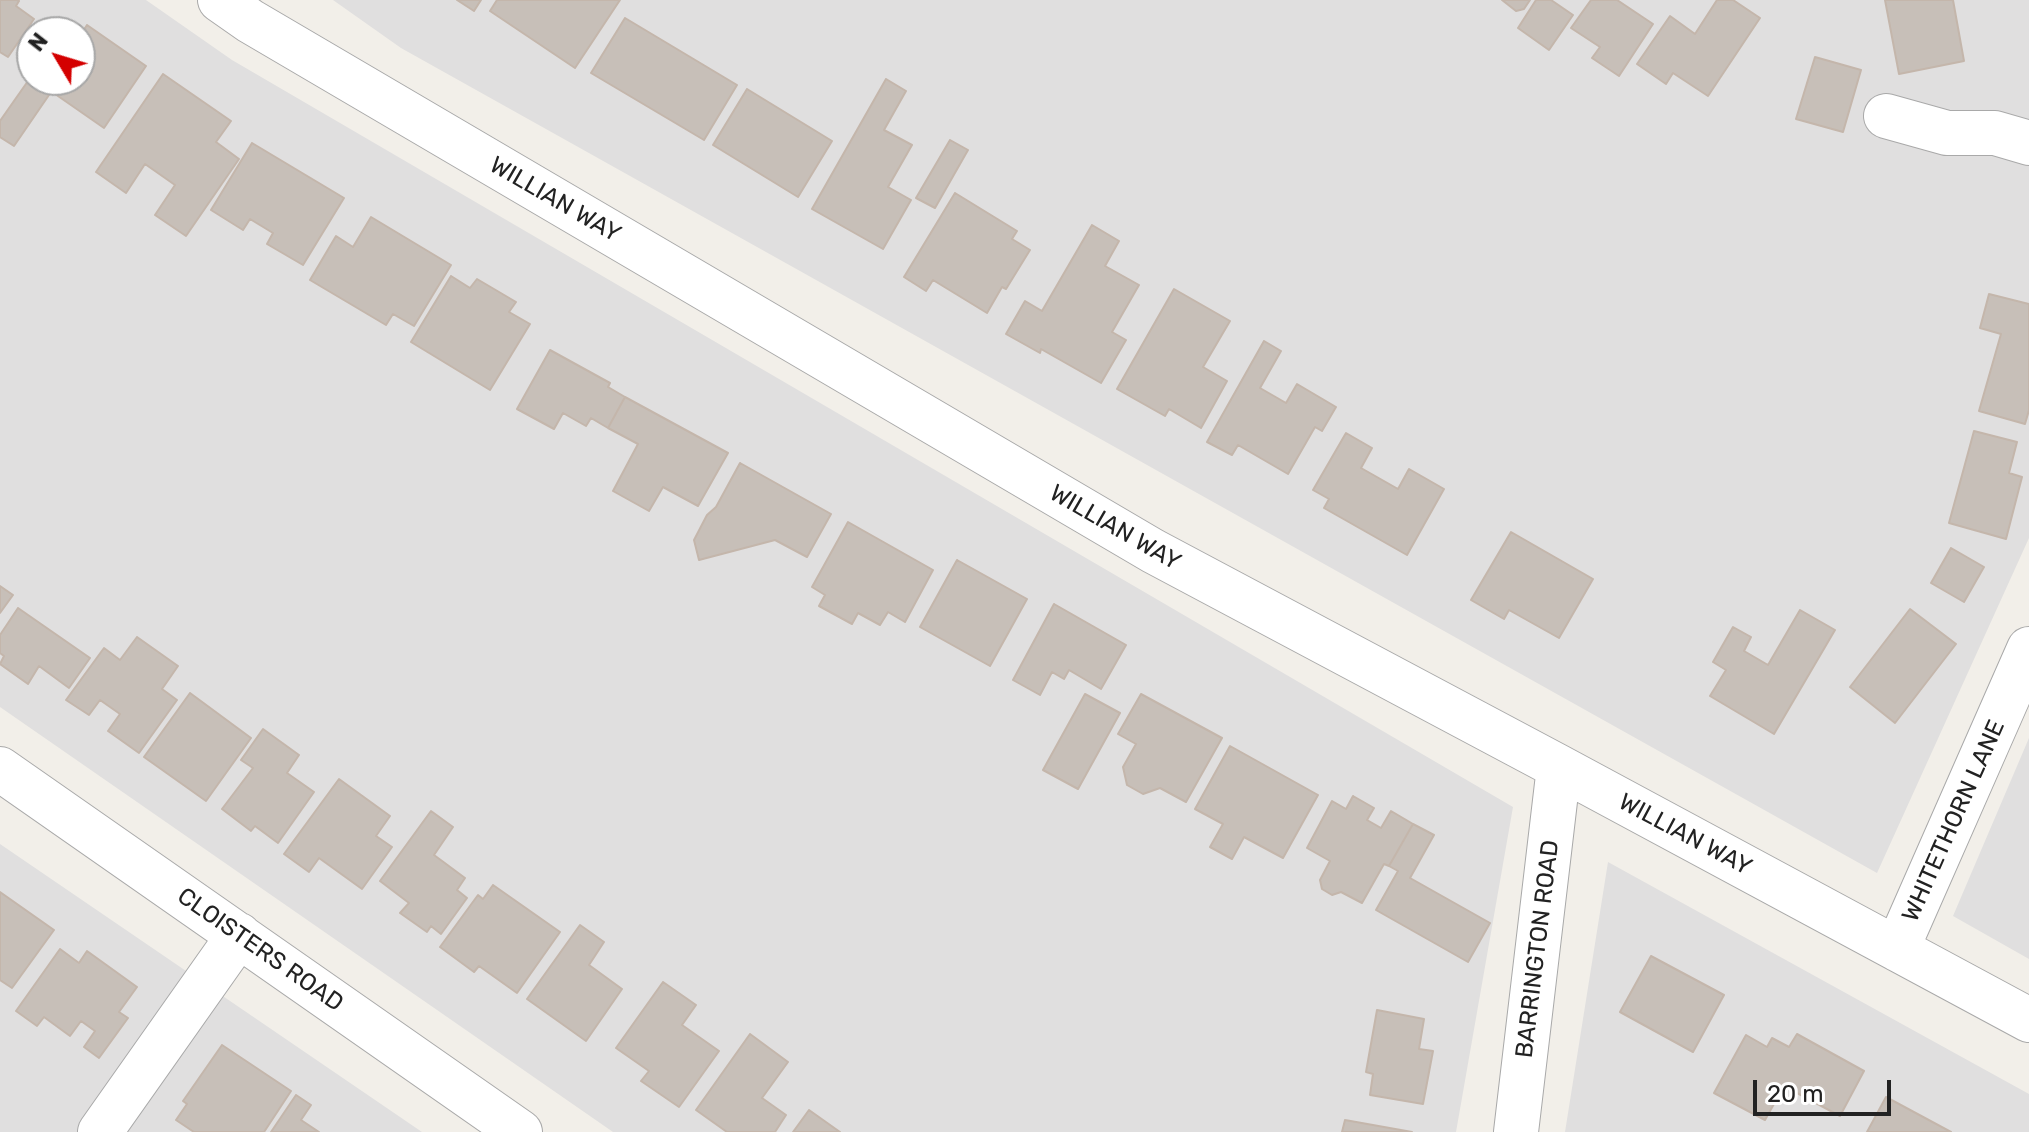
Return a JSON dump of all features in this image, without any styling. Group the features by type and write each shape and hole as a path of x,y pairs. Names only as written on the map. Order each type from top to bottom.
{"street":[{"name":"WILLIAN WAY","path":"220,0 250,21 1153,551 2029,1020"},
{"path":"1886,116 1947,133 1995,133 2029,143"},
{"name":"WHITETHORN LANE","path":"1897,949 2029,649"},
{"name":"BARRINGTON ROAD","path":"1516,1132 1559,767"},
{"name":"CLOISTERS ROAD","path":"0,769 520,1132"},
{"path":"100,1132 239,935"}],"shaded area":[{"path":"0,0 146,0 232,60 1513,807 1456,1132 613,1132 0,707"},
{"path":"333,0 2029,0 2029,538 1877,873 401,48"},
{"path":"2029,738 2029,959 1953,916"},
{"path":"0,844 422,1132 0,1132"},
{"path":"1608,862 2029,1094 2029,1132 1565,1132"}],"building":[{"path":"0,0 17,0 16,6 30,16 16,16 16,45 8,57 0,52"},
{"path":"457,0 481,0 474,11"},
{"path":"497,0 620,0 575,68 490,11"},
{"path":"1502,0 1530,0 1524,9 1516,11"},
{"path":"1536,0 1551,0 1573,15 1549,50 1518,28"},
{"path":"1591,0 1617,0 1653,24 1619,76 1592,58 1600,47 1571,28"},
{"path":"1717,0 1733,0 1760,18 1708,96 1673,73 1666,84 1637,64 1670,16 1695,34"},
{"path":"1885,0 1953,0 1964,61 1899,74"},
{"path":"625,18 737,85 704,140 591,73"},
{"path":"96,31 146,66 104,128 58,96 96,96"},
{"path":"1815,57 1861,70 1843,132 1796,119"},
{"path":"163,74 231,121 216,142 239,159 186,236 155,215 175,185 145,164 126,193 96,172"},
{"path":"886,79 906,91 884,130 912,145 888,187 911,200 883,249 812,209"},
{"path":"747,89 832,141 798,197 713,145"},
{"path":"18,96 48,96 14,146 0,137 0,121"},
{"path":"950,140 968,150 935,208 916,198"},
{"path":"252,143 344,198 303,265 267,244 273,233 250,219 243,230 211,210"},
{"path":"955,193 1017,231 1012,239 1030,250 987,313 933,280 926,291 904,277"},
{"path":"371,217 451,265 414,326 393,314 386,325 310,280 336,236 353,247"},
{"path":"1092,225 1119,241 1105,266 1139,285 1112,332 1126,340 1101,383 1041,349 1040,353 1006,334 1025,301 1042,311"},
{"path":"451,276 470,288 477,279 516,302 509,312 530,324 490,390 411,342"},
{"path":"1174,289 1230,321 1203,367 1227,381 1201,428 1169,409 1165,416 1117,389"},
{"path":"1989,294 2029,304 2029,410 2025,424 1979,411 2001,334 1980,328"},
{"path":"1264,341 1281,351 1260,388 1286,403 1297,384 1336,407 1322,431 1315,427 1288,474 1238,445 1232,455 1207,442"},
{"path":"550,350 610,383 608,387 625,397 608,428 591,418 586,426 563,413 554,429 517,409"},
{"path":"625,397 728,453 698,506 663,487 649,511 613,491 638,444 608,428"},
{"path":"1974,431 2017,442 2009,473 2022,477 2006,539 1949,523"},
{"path":"1346,433 1372,448 1361,468 1398,489 1409,469 1444,489 1407,555 1324,508 1329,499 1313,490"},
{"path":"740,463 831,514 807,557 775,540 699,560 694,540"},
{"path":"848,522 933,570 905,622 888,612 880,625 858,613 852,624 819,606 825,595 812,587"},
{"path":"1511,532 1593,579 1559,638 1509,610 1504,619 1471,600"},
{"path":"1951,548 1984,567 1964,602 1931,583"},
{"path":"957,560 1027,599 990,666 920,627"},
{"path":"0,586 13,595 0,613"},
{"path":"1054,604 1126,645 1101,689 1069,670 1064,679 1052,672 1040,695 1013,680"},
{"path":"18,608 90,658 69,688 39,666 28,684 0,664 4,656 0,653 0,635"},
{"path":"1910,609 1956,644 1895,723 1850,687"},
{"path":"1800,610 1835,630 1774,734 1710,696 1726,670 1713,662 1733,627 1751,637 1744,651 1768,665"},
{"path":"137,637 178,666 162,689 177,700 139,753 108,731 120,714 100,700 89,715 66,700 104,648 120,660"},
{"path":"190,693 251,738 206,801 144,757"},
{"path":"1085,694 1120,713 1078,789 1043,770"},
{"path":"1141,694 1222,738 1186,802 1160,788 1143,794 1127,785 1123,767 1136,744 1118,734"},
{"path":"263,729 299,755 287,773 314,792 278,843 255,826 251,831 222,809 253,768 241,760"},
{"path":"1230,746 1318,795 1283,858 1244,837 1232,859 1210,847 1223,824 1195,809"},
{"path":"339,779 390,816 376,836 392,847 362,889 319,858 309,872 284,854"},
{"path":"1353,796 1374,808 1367,820 1381,828 1391,811 1413,824 1389,866 1384,864 1362,903 1341,892 1332,895 1322,889 1320,880 1330,861 1307,848 1332,801 1346,809"},
{"path":"431,811 453,827 434,855 465,878 457,890 467,898 441,934 431,926 427,932 400,913 409,903 380,881"},
{"path":"1413,824 1434,835 1410,878 1490,923 1468,962 1376,910 1398,871 1389,866"},
{"path":"493,885 560,932 517,993 479,966 474,972 440,947 478,895 483,899"},
{"path":"0,892 54,930 12,988 0,980"},
{"path":"580,925 604,942 589,965 622,989 586,1041 527,999"},
{"path":"60,949 79,963 87,951 137,987 119,1012 128,1018 99,1058 84,1047 95,1031 81,1021 70,1036 44,1017 37,1026 16,1011"},
{"path":"1651,956 1724,995 1693,1052 1620,1012"},
{"path":"663,982 696,1005 682,1025 719,1051 679,1107 641,1081 649,1071 616,1048"},
{"path":"1377,1010 1424,1019 1419,1049 1433,1051 1423,1104 1370,1095 1373,1074 1366,1072"},
{"path":"750,1034 788,1062 762,1098 786,1115 775,1132 727,1132 696,1110"},
{"path":"1797,1034 1864,1071 1840,1116 1784,1086 1765,1120 1714,1093 1746,1035 1767,1047 1772,1038 1789,1047"},
{"path":"222,1045 291,1091 264,1132 194,1132 176,1120 187,1104 183,1101"},
{"path":"296,1095 311,1105 301,1120 319,1132 271,1132"},
{"path":"1886,1097 1951,1132 1867,1132"},
{"path":"809,1110 840,1132 793,1132"},
{"path":"1345,1120 1412,1132 1342,1132"}]}
